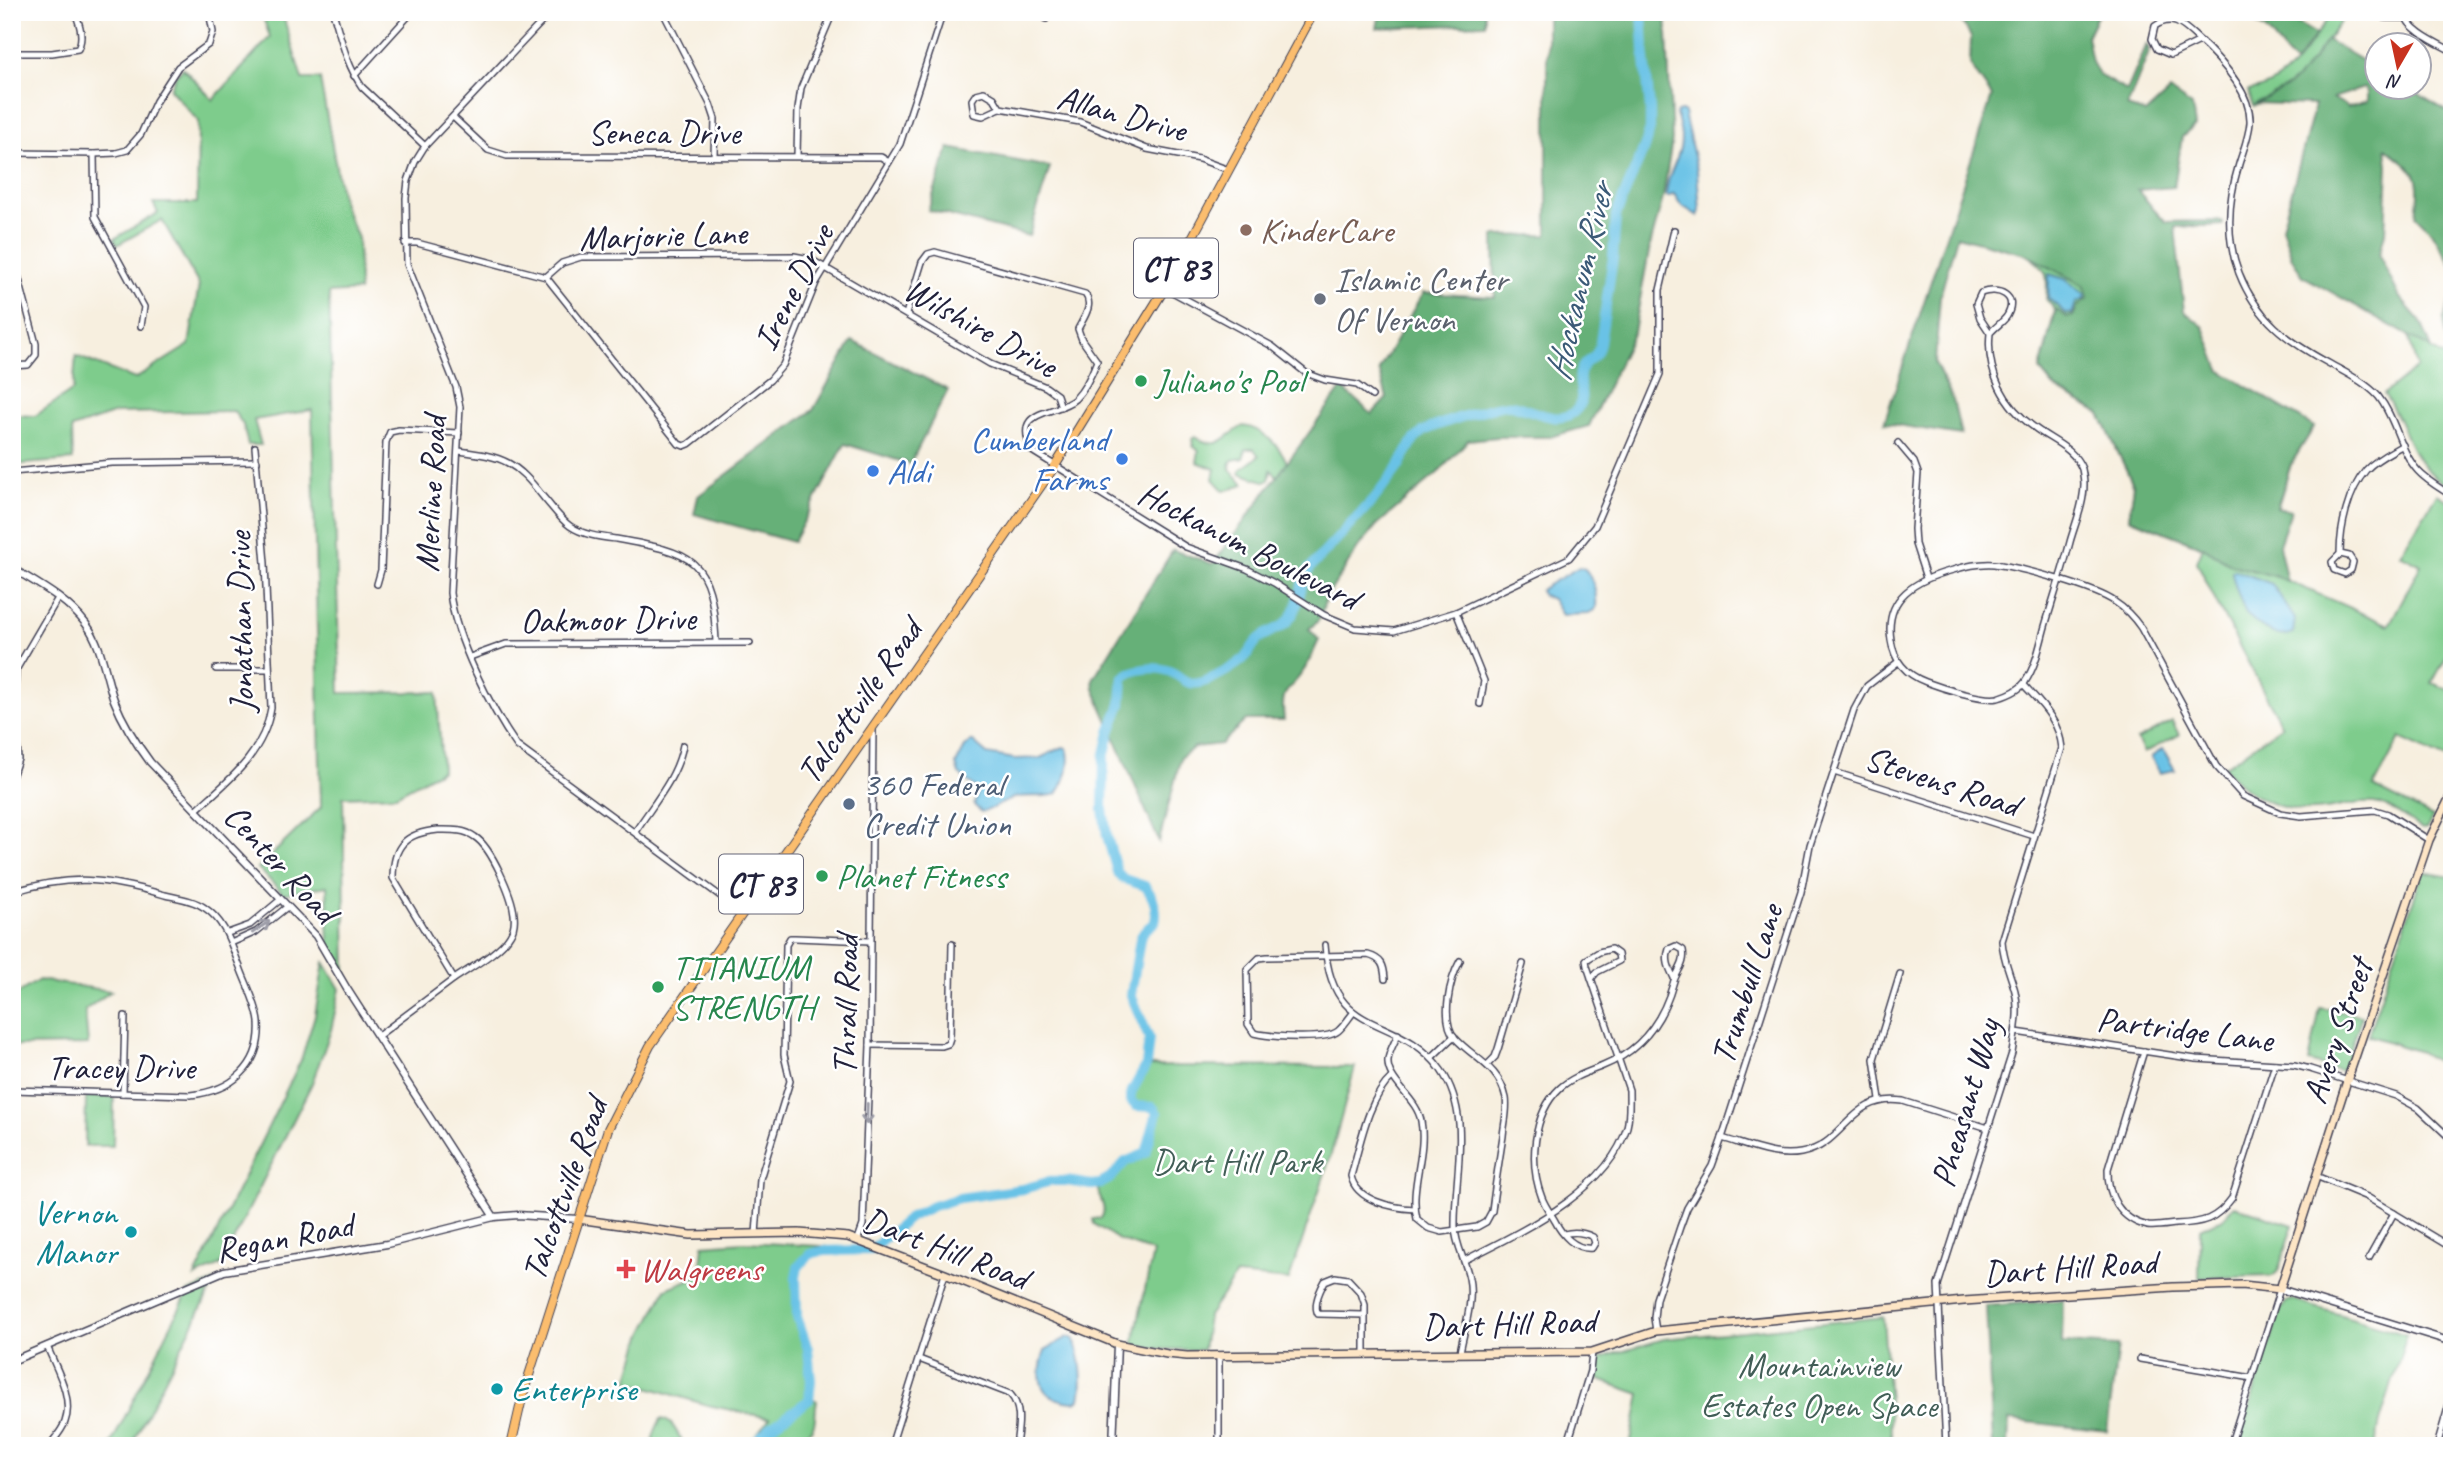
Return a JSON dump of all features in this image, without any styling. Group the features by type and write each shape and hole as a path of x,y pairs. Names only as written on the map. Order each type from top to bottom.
{"main road":[{"name":"Talcottville Road","path":"511,1446 523,1394 608,1129 650,1046 1055,466 1165,288 1314,12"},
{"name":"Avery Street","path":"2280,1290 2347,1081 2430,840 2451,795"},
{"name":"Dart Hill Road","path":"578,1219 691,1235 819,1234 858,1239 1117,1344 1167,1354 1219,1356 1592,1352 1656,1331 1938,1303 2173,1287 2242,1285 2280,1290"}],"street":[{"path":"12,53 59,53 78,49 82,42 81,29 75,12"},
{"path":"12,153 94,154 127,150 135,143 178,67 209,44 213,32 209,12"},
{"path":"333,12 348,65 354,76 425,146"},
{"path":"354,76 412,12"},
{"name":"Merline Road","path":"551,12 425,146 408,181 405,243 407,264 456,387 460,407 450,593 454,621 504,727 517,746 742,912"},
{"path":"663,12 710,104 715,119 714,156"},
{"path":"797,156 801,88 833,12"},
{"name":"Irene Drive","path":"546,277 679,444 689,444 770,380 783,365 816,284 900,144 943,12"},
{"path":"1046,19 1048,12"},
{"path":"2358,12 2387,18 2404,15 2416,29 2452,51"},
{"path":"2200,41 2171,55 2157,49 2152,39 2155,26 2163,21 2173,20 2210,47 2244,96 2250,122 2231,188 2228,212 2231,248 2252,300 2271,326 2297,347 2351,375 2377,395 2416,469 2452,496"},
{"name":"Allan Drive","path":"1000,108 994,98 984,92 976,94 972,100 974,114 982,116 1000,108 1080,122 1147,149 1199,159 1229,170"},
{"name":"Seneca Drive","path":"453,117 488,150 499,155 881,157 889,162"},
{"path":"94,154 95,217 144,307 141,326"},
{"name":"Hockanum Boulevard","path":"1055,466 1186,547 1247,569 1336,621 1355,628 1394,631 1456,612 1569,558 1595,526 1660,374 1660,290 1674,230"},
{"path":"405,243 417,243 546,277"},
{"path":"906,314 922,262 928,254 935,252 1085,294 1090,304 1078,329 1082,340 1097,361 1074,400 1061,407"},
{"name":"Marjorie Lane","path":"546,277 562,263 581,257 794,256 810,259 827,268"},
{"path":"12,262 18,272 36,344 36,355 28,365 12,366"},
{"name":"Wilshire Drive","path":"827,268 990,364 1046,387 1057,396 1061,407 1043,411 1034,417 1027,428 1027,440 1032,451 1055,466"},
{"path":"1165,288 1268,343 1306,373 1325,380 1357,385 1372,396"},
{"path":"1990,333 2006,318 2010,308 2008,298 2001,291 1991,289 1981,293 1976,304 1980,318 1990,333 1992,369 2001,393 2016,413 2073,454 2082,470 2084,486 2081,504 2059,581 2038,655 2024,685 2010,695 1994,699 1982,698 1928,683 1911,675 1898,662 1891,645 1889,626 1896,604 1908,590 1926,578 1970,565 1993,564 2059,581 2114,601 2130,614 2141,628 2216,766 2243,796 2280,813 2301,816 2375,810 2388,814 2430,840"},
{"path":"377,584 382,570 386,442 390,432 399,430 459,433"},
{"path":"1898,443 1914,462 1918,473 1915,544 1926,578"},
{"path":"2340,554 2340,533 2358,483 2367,469 2403,445"},
{"name":"Jonathan Drive","path":"195,810 252,757 268,727 271,708 265,562 255,447"},
{"path":"459,451 487,454 513,464 526,474 567,524 581,532 667,548 684,556 697,567 706,580 715,615 716,642"},
{"path":"12,472 112,463 257,461"},
{"path":"2340,554 2349,556 2353,562 2351,569 2345,574 2337,573 2332,565 2334,558 2340,554"},
{"name":"Center Road","path":"12,568 74,610 88,627 97,645 114,699 136,744 149,762 316,936 347,989 494,1217"},
{"path":"12,777 18,759 14,669 58,598"},
{"path":"1456,612 1484,681 1480,704"},
{"name":"Oakmoor Drive","path":"470,657 506,644 750,643"},
{"name":"Trumbull Lane","path":"1656,1331 1656,1299 1687,1208 1712,1166 1722,1138 1801,892 1810,845 1860,695 1867,686 1898,662"},
{"path":"216,669 269,669"},
{"name":"Pheasant Way","path":"1946,1446 1938,1285 2012,1053 2017,1001 2005,963 2002,941 2062,748 2061,736 2051,715 2024,685"},
{"name":"Thrall Road","path":"858,1239 863,1225 870,1045 873,728"},
{"path":"635,832 673,776 683,745"},
{"name":"Stevens Road","path":"1834,772 2034,836"},
{"path":"378,1036 503,944 514,924 512,903 492,858 478,838 457,830 420,832 408,838 398,849 393,863 393,878 454,979"},
{"path":"12,892 68,880 115,881 205,907 228,933 250,925 280,900"},
{"path":"231,943 256,932 287,907"},
{"name":"Tracey Drive","path":"12,1090 190,1095 209,1093 232,1083 249,1065 256,1050 259,1021 228,933"},
{"path":"756,1234 760,1179 790,1081 784,1055 786,945 790,938 795,937 870,941"},
{"path":"870,1045 947,1044 950,1038 953,944"},
{"path":"1325,945 1330,977 1353,1013 1418,1046 1432,1058 1449,1084 1460,1130 1455,1230 1470,1282 1460,1352"},
{"path":"1564,1234 1586,1233 1593,1237 1595,1243 1592,1248 1578,1246 1564,1234 1543,1201 1536,1180 1534,1154 1543,1116 1551,1098 1562,1087 1579,1076 1620,1059 1646,1037 1659,1021 1674,978 1682,967 1682,950 1676,946 1669,949 1666,957 1674,978"},
{"path":"1465,1260 1537,1223 1580,1192 1620,1144 1630,1111 1629,1090 1591,979 1586,960 1611,949 1618,954 1619,961 1597,972 1591,979"},
{"path":"1353,1013 1337,1032 1325,1036 1266,1036 1254,1033 1248,1024 1247,970 1253,962 1267,957 1368,956 1378,958 1384,967 1385,979"},
{"path":"1398,1034 1388,1062 1392,1077 1412,1101 1420,1117 1423,1151 1415,1209 1417,1219 1428,1228 1441,1231 1477,1227 1486,1222 1492,1211 1506,1101 1502,1086 1487,1065 1454,1037 1449,1022 1452,976 1460,961"},
{"path":"1487,1065 1498,1049 1523,964"},
{"path":"1880,1100 1874,1059 1900,974"},
{"path":"123,1093 125,1016"},
{"name":"Partridge Lane","path":"2015,1032 2232,1063 2294,1065 2396,1096 2418,1108 2452,1140"},
{"path":"1432,1058 1454,1037"},
{"path":"2144,1051 2108,1169 2108,1183 2111,1198 2121,1211 2134,1221 2150,1226 2207,1221 2222,1211 2232,1198 2275,1064"},
{"path":"1392,1077 1381,1087 1375,1101 1351,1176 1359,1193 1402,1209 1415,1209"},
{"path":"1722,1138 1773,1153 1802,1153 1825,1144 1866,1106 1880,1100 1903,1101 1988,1128"},
{"path":"2316,1176 2367,1197 2452,1248"},
{"path":"2369,1258 2394,1213"},
{"name":"Regan Road","path":"12,1361 224,1271 387,1244 494,1217 517,1215 578,1219"},
{"path":"891,1446 945,1274"},
{"path":"1364,1315 1318,1314 1315,1311 1316,1303 1325,1281 1343,1277 1352,1283 1364,1298 1365,1354"},
{"path":"2230,1446 2280,1290"},
{"name":"Dart Hill Road","path":"2280,1290 2452,1342"},
{"path":"1113,1446 1117,1344"},
{"path":"47,1346 66,1397 67,1412 64,1425 49,1446"},
{"path":"1567,1446 1590,1371 1592,1352"},
{"path":"1219,1356 1219,1446"},
{"path":"919,1359 1010,1394 1017,1402 1016,1446"},
{"path":"2140,1359 2252,1378"},
{"path":"2437,1446 2452,1394"}],"green space":[{"path":"261,12 282,12 302,79 320,79 343,205 358,238 359,291 329,293 340,693 437,692 442,770 396,795 343,797 346,975 329,948 327,886 283,894 258,868 321,807 312,410 254,420 261,445 248,445 243,425 234,411 116,413 72,428 73,460 12,465 12,415 35,416 73,390 76,356 135,379 189,345 199,285 162,220 117,245 114,239 158,213 153,203 197,203 198,121 170,89 176,75 183,68 213,100 270,37"},
{"path":"1380,12 1395,12 1404,17 1410,12 1485,12 1485,24 1377,28"},
{"path":"1547,12 1666,12 1672,140 1663,198 1650,246 1634,332 1589,426 1550,437 1468,440 1440,471 1377,525 1358,548 1326,598 1319,620 1309,629 1319,640 1306,667 1284,696 1284,720 1246,720 1221,744 1195,747 1181,757 1159,842 1094,689 1093,679 1173,550 1213,564 1342,388 1372,414 1387,398 1379,370 1423,293 1495,297 1494,236 1547,235"},
{"path":"1956,12 2099,12 2087,36 2092,62 2099,75 2127,91 2147,44 2150,49 2127,107 2146,113 2170,91 2192,106 2195,126 2182,137 2174,187 2137,190 2166,222 2222,221 2223,225 2175,227 2184,311 2204,327 2220,370 2314,427 2291,464 2277,507 2291,511 2279,545 2287,581 2232,565 2203,547 2129,518 2134,486 2100,414 2055,388 2040,370 2056,310 2067,317 2073,316 2077,307 2088,298 2083,285 2025,254 1957,236 1940,297 1935,363 1953,400 1961,435 1884,423 1992,96 1970,65 1971,37"},
{"path":"2019,12 2099,12 2069,73 2122,104 2147,44 2150,49 2126,107 2127,180 2166,222 2222,221 2223,225 2131,227 2220,370 2314,427 2291,464 2263,554 2274,575 2389,625 2421,565 2400,554 2437,494 2452,502 2452,652 2449,652 2432,683 2452,691 2452,762 2400,738 2374,787 2433,817 2427,828 2422,829 2393,810 2374,803 2310,810 2282,807 2245,788 2224,767 2282,726 2197,562 2203,547 2129,518 2134,486 2100,414 2055,388 2040,370 2055,310 2046,299 2045,272 2025,254"},
{"path":"2240,12 2278,12 2316,34 2295,64 2267,31"},
{"path":"2332,12 2345,12 2350,16 2345,16 2298,80 2287,89 2253,106 2248,91 2275,81 2287,72 2307,49"},
{"path":"2327,40 2362,61 2362,89 2333,98 2348,107 2364,102 2432,102 2452,114 2452,266 2432,232 2416,216 2418,190 2415,175 2386,148 2388,165 2385,233 2379,255 2400,298 2421,322 2432,349 2303,276 2292,258 2282,227 2315,105 2255,103 2289,85"},
{"path":"949,148 1050,167 1029,236 928,210"},
{"path":"2452,298 2452,362 2449,360 2443,319"},
{"path":"2408,334 2452,362 2452,488 2436,478 2416,456 2384,394 2417,367"},
{"path":"852,341 948,390 910,464 845,444 793,542 694,514 698,496 813,410"},
{"path":"1243,426 1257,430 1271,441 1286,460 1288,467 1278,477 1271,470 1266,482 1240,473 1240,470 1259,456 1254,449 1246,449 1243,458 1232,460 1230,465 1231,471 1244,484 1224,491 1213,479 1215,469 1197,462 1199,451 1193,446 1192,439 1195,437 1210,443 1220,442"},
{"path":"2172,721 2179,735 2144,753 2137,740"},
{"path":"2423,872 2452,877 2452,1071 2420,1052 2368,1035"},
{"path":"324,962 340,989 331,1030 312,1083 221,1265 195,1277 301,1060 315,1015"},
{"path":"39,980 111,991 85,1010 88,1045 12,1046 12,997"},
{"path":"2320,1008 2362,1015 2345,1066 2340,1071 2309,1062"},
{"name":"Dart Hill Park","path":"1146,1066 1355,1067 1330,1158 1289,1280 1236,1275 1208,1316 1203,1350 1133,1345 1153,1252 1119,1240 1094,1224 1093,1219 1101,1218 1104,1210 1098,1185 1111,1178 1128,1161 1144,1155 1149,1147 1157,1111 1151,1106 1134,1105 1130,1099"},
{"path":"86,1096 114,1097 113,1146 85,1146"},
{"path":"2234,1206 2293,1225 2278,1271 2273,1276 2199,1278 2200,1229 2223,1218"},
{"path":"744,1242 851,1250 812,1254 796,1271 797,1317 807,1345 810,1397 817,1401 814,1424 806,1434 757,1441 755,1446 747,1446 770,1418 707,1405 628,1381 642,1336 666,1289 700,1275 703,1245"},
{"path":"215,1281 131,1446 110,1446 188,1292"},
{"path":"2063,1300 2062,1343 2118,1346 2107,1431 2009,1420 2008,1446 1993,1446 1986,1306"},
{"path":"2292,1300 2407,1335 2375,1446 2237,1446 2281,1308"},
{"name":"Mountainview Estates Open Space","path":"1883,1317 1892,1446 1630,1446 1640,1394 1594,1378 1600,1358 1664,1339"},
{"path":"661,1419 672,1425 685,1446 679,1446 675,1442 671,1446 653,1446"}],"water":[{"path":"1681,111 1684,113 1697,170 1700,211 1698,216 1681,205 1674,194 1668,197 1666,195 1680,149 1680,128 1676,115"},
{"path":"2049,274 2065,279 2085,295 2084,299 2076,303 2072,314 2065,313 2048,298"},
{"path":"1579,567 1585,569 1593,582 1596,608 1589,614 1562,615 1552,599 1543,595 1540,590"},
{"path":"2235,570 2272,584 2295,619 2293,633 2274,634 2246,614 2232,576"},
{"path":"972,741 987,754 1015,759 1040,758 1063,747 1067,748 1068,766 1063,783 1057,794 1013,798 981,812 974,805 978,790 959,774 956,764 965,747"},
{"path":"2163,749 2175,770 2160,773 2151,757"},
{"path":"1068,1337 1073,1338 1076,1344 1081,1368 1080,1399 1075,1402 1047,1393 1040,1371 1045,1350"}],"waterway":[{"name":"Hockanum River","path":"750,1446 809,1400 811,1381 808,1349 797,1317 796,1277 798,1267 810,1254 822,1251 871,1250 910,1217 959,1198 1023,1189 1051,1181 1100,1184 1111,1178 1125,1162 1146,1153 1157,1113 1153,1107 1136,1106 1130,1100 1146,1066 1149,1038 1131,995 1140,939 1144,931 1155,922 1155,908 1145,886 1124,879 1117,872 1103,809 1104,758 1121,704 1123,678 1139,670 1158,669 1169,671 1194,684 1210,679 1242,660 1259,639 1289,620 1310,568 1374,499 1397,469 1414,440 1424,431 1505,405 1554,417 1570,415 1577,409 1581,399 1580,373 1584,364 1594,356 1600,343 1613,258 1616,215 1650,129 1642,12"}],"place":[{"name":"KinderCare","path":"1246,230"},
{"name":"Islamic Center Of Vernon","path":"1320,299"},
{"name":"Juliano's Pool","path":"1141,381"},
{"name":"Cumberland Farms","path":"1122,459"},
{"name":"Aldi","path":"873,471"},
{"name":"360 Federal Credit Union","path":"849,804"},
{"name":"Planet Fitness","path":"822,876"},
{"name":"TITANIUM STRENGTH","path":"658,987"},
{"name":"Vernon Manor","path":"131,1232"},
{"name":"Walgreens","path":"626,1269"},
{"name":"Enterprise","path":"497,1389"}]}
